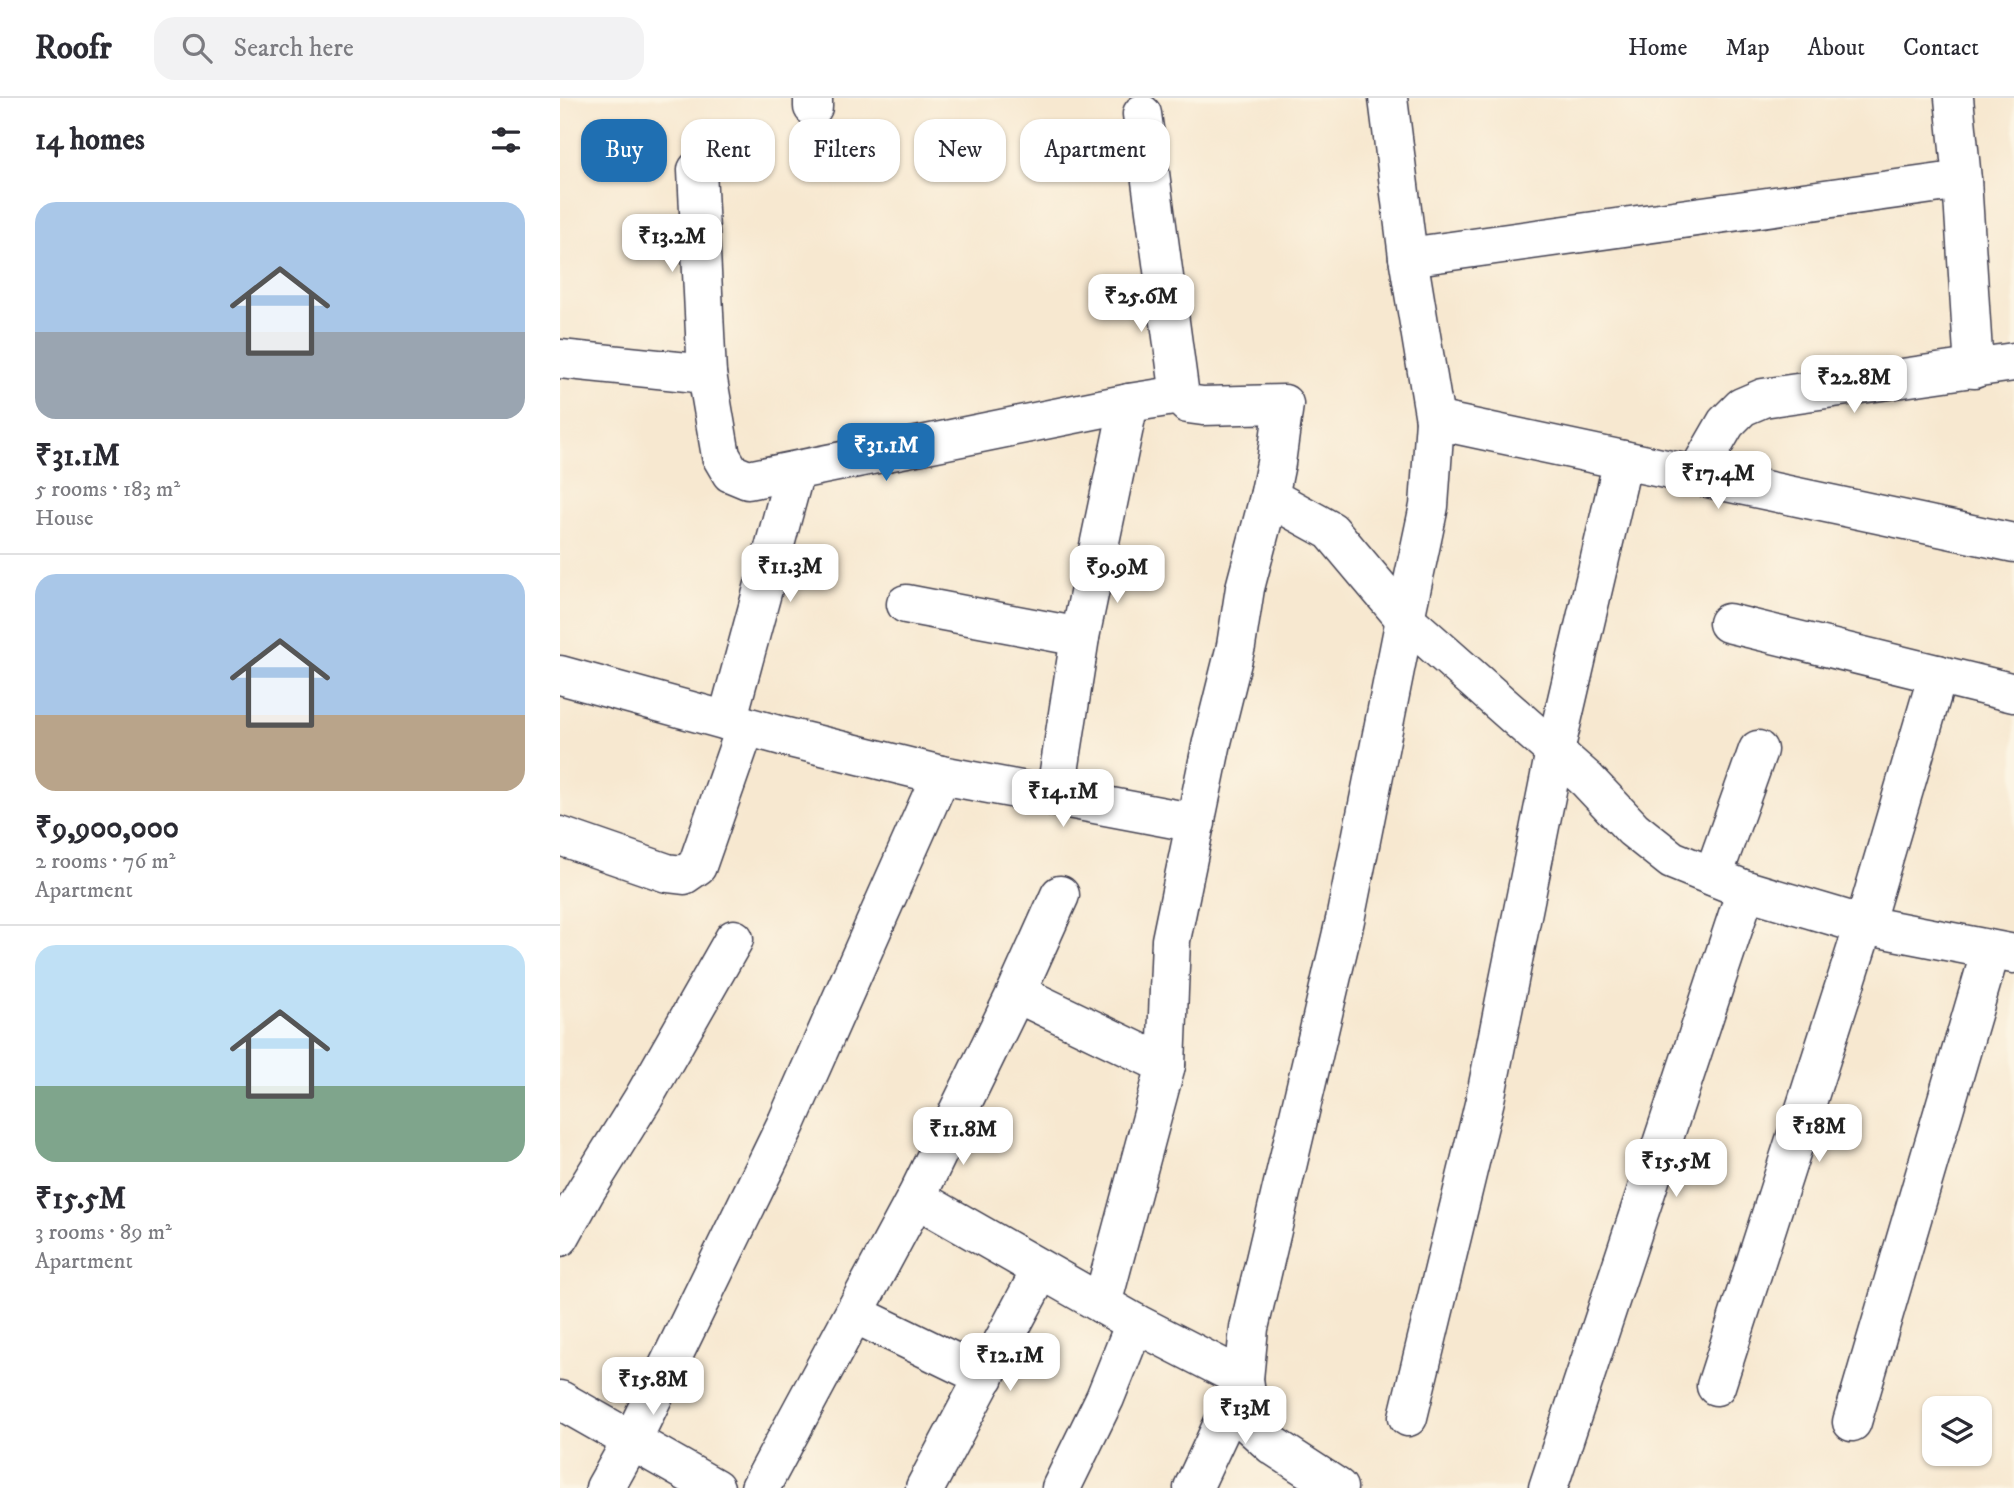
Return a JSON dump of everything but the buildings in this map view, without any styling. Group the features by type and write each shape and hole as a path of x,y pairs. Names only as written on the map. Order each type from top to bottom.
{"street":[{"path":"1338,1488 1272,1445 1251,1426 1244,1379 1248,1328 1345,920 1429,506 1435,420 1408,257 1388,98"},
{"path":"1954,98 1974,369"},
{"path":"1102,1304 1166,1065 1171,940 1212,742 1236,646 1245,588 1269,497 1284,404 1203,406 1188,404 1180,395 1142,114"},
{"path":"1408,257 1962,180"},
{"path":"698,182 707,374 721,456 731,473 748,480 1180,395"},
{"path":"560,359 707,374"},
{"path":"1696,475 1726,423 1742,407 1763,398 2014,362"},
{"path":"1055,797 1080,637 1129,403"},
{"path":"1435,420 2014,543"},
{"path":"1408,1417 1485,1100 1555,751 1623,460"},
{"path":"560,836 667,873 684,875 698,866 737,724 795,471"},
{"path":"1269,497 1331,531 1405,619 1587,780 1633,829 1672,860 1729,883 1864,925 2003,952 1852,1422"},
{"path":"906,604 1080,637"},
{"path":"1728,623 2014,693"},
{"path":"1716,1386 1864,925 1938,674"},
{"path":"560,675 737,724 941,775 1196,823"},
{"path":"1548,1488 1729,883 1758,750"},
{"path":"605,1488 632,1440 787,1122 941,775"},
{"path":"760,1488 916,1198 1016,993 1060,895"},
{"path":"560,1237 734,939"},
{"path":"1016,993 1166,1065"},
{"path":"916,1198 1135,1323 1244,1379"},
{"path":"925,1488 1041,1270"},
{"path":"855,1314 985,1377"},
{"path":"1061,1488 1105,1398 1135,1323"},
{"path":"1193,1488 1244,1379"},
{"path":"560,1400 715,1488"}]}
